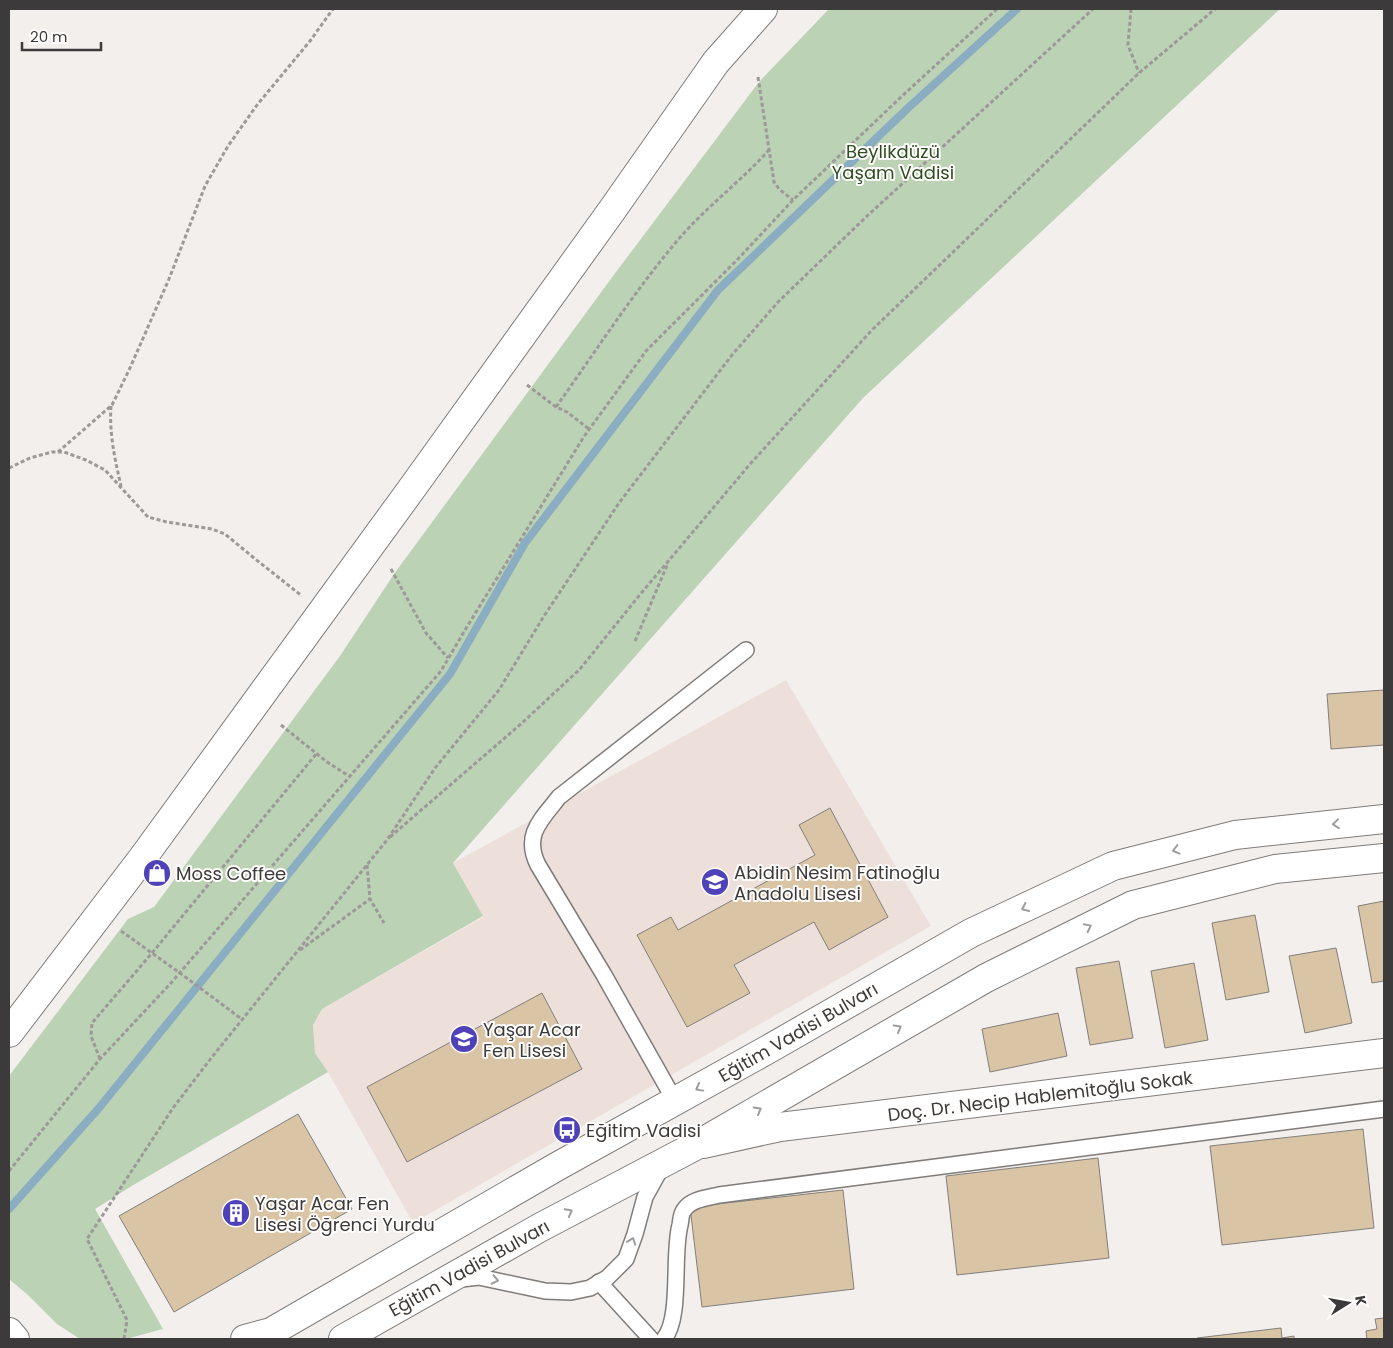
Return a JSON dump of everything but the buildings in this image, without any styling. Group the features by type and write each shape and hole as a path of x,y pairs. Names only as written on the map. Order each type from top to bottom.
{"main road":[{"path":"9,1034 144,856 410,491 716,62 763,9"},
{"name":"Eğitim Vadisi Bulvarı","path":"245,1339 271,1332 558,1166 971,933 1113,866 1235,835 1384,819"},
{"name":"Eğitim Vadisi Bulvarı","path":"343,1339 541,1227 697,1145 986,978 1133,905 1275,869 1384,858"},
{"name":"Doç. Dr. Necip Hablemitoğlu Sokak","path":"697,1145 780,1127 1384,1053"},
{"path":"9,1332 15,1339"}],"lane":[{"path":"675,1101 604,974 538,865 532,849 532,837 537,826 559,798 746,650"},
{"path":"664,1339 668,1335 674,1316 677,1235 683,1210 694,1201 719,1195 1384,1109"},
{"path":"447,1280 479,1277 545,1291 571,1292 590,1288 607,1278 626,1259 645,1197 660,1170 672,1158"},
{"path":"599,1282 651,1339"}],"path":[{"path":"121,487 110,420 112,405 169,279 205,186 228,146 257,105 310,41 333,9"},
{"path":"9,1171 100,1059 180,973 441,671 589,430 646,351 737,260 793,200 901,96 997,9"},
{"path":"124,1339 127,1320 87,1239 173,1108 387,840 435,768 499,690 544,616 619,503 732,355 778,302 866,217 1093,9"},
{"path":"1131,9 1128,45 1140,73"},
{"path":"387,840 522,723 580,669 751,463 871,331 1140,73 1216,9"},
{"path":"758,77 774,182 779,189 793,200"},
{"path":"556,407 648,277 711,205 769,150"},
{"path":"527,385 556,407 567,412 589,430"},
{"path":"58,452 112,405"},
{"path":"9,468 30,458 52,452 64,452 86,460 104,470 148,516 167,522 212,529 225,534 303,597"},
{"path":"636,641 669,560"},
{"path":"391,569 426,633 448,658"},
{"path":"281,725 349,776"},
{"path":"100,1059 91,1036 92,1022 110,1004 317,753"},
{"path":"367,864 370,899 384,923"},
{"path":"296,954 370,899"},
{"path":"114,926 243,1020"}],"shaded area":[{"path":"786,680 931,926 413,1223 328,1072 315,1053 313,1025 322,1009 483,917 453,863"}],"green space":[{"name":"Beylikdüzü Yaşam Vadisi","path":"829,9 1280,9 863,398 453,863 483,916 322,1009 313,1025 315,1053 328,1072 95,1209 163,1329 126,1339 80,1339 57,1324 9,1279 9,1076 128,919 154,907 340,656 394,574 616,272 759,82"}],"waterway":[{"path":"9,1209 99,1108 450,674 525,543 718,290 908,108 1017,9"}],"place":[{"name":"Moss Coffee","path":"157,873"},
{"name":"Abidin Nesim Fatinoğlu Anadolu Lisesi","path":"715,882"},
{"name":"Yaşar Acar Fen Lisesi","path":"464,1039"},
{"name":"Eğitim Vadisi","path":"567,1130"},
{"name":"Yaşar Acar Fen Lisesi Öğrenci Yurdu","path":"236,1213"}]}
